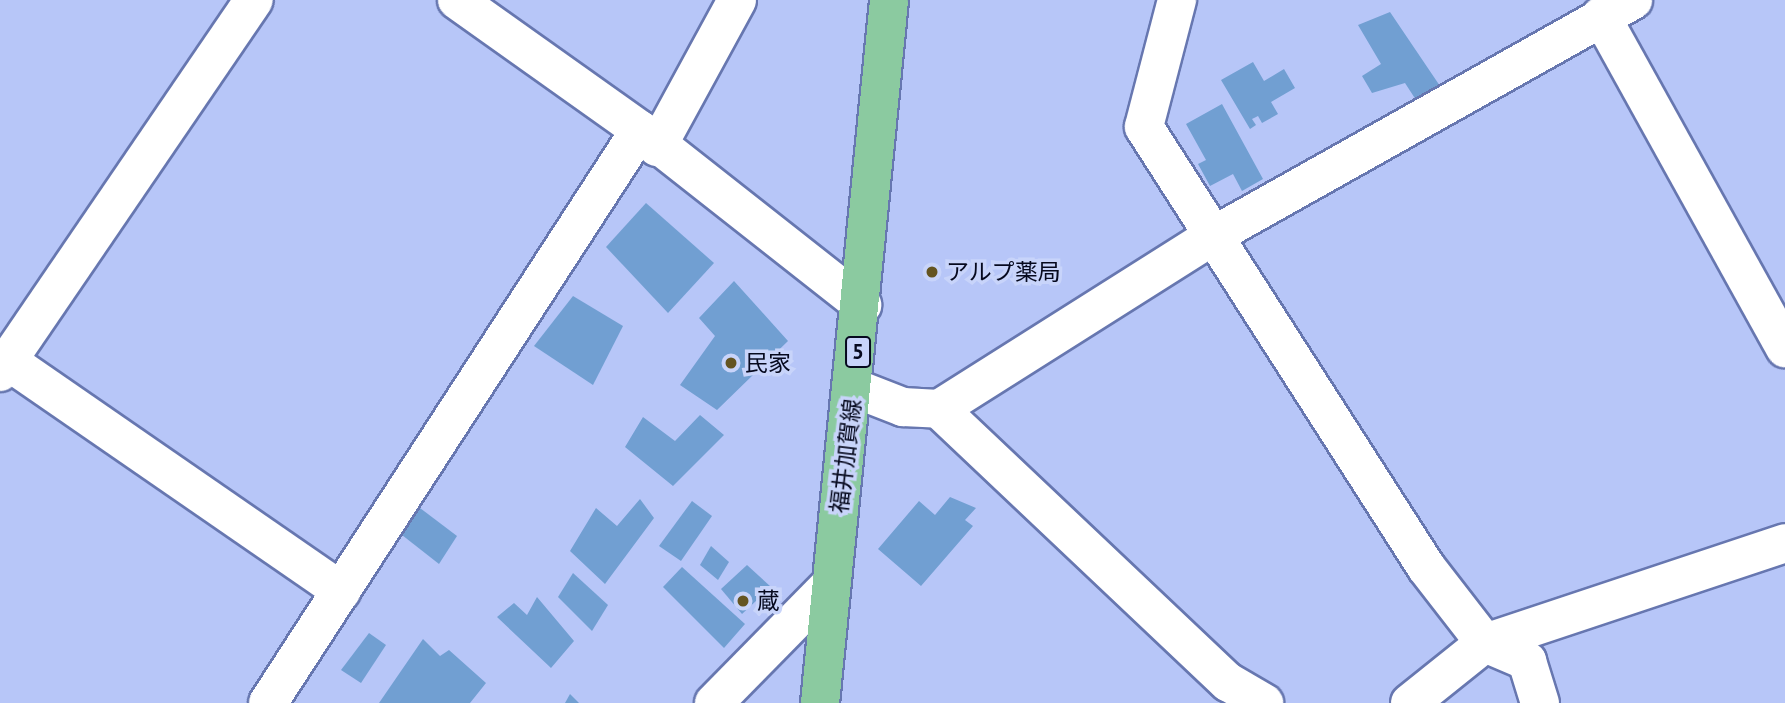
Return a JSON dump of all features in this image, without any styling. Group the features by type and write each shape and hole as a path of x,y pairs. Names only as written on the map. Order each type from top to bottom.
{"main road":[{"name":"福井加賀線","path":"820,703 829,586 854,388 888,0"}],"street":[{"path":"254,0 4,367 341,591"},
{"path":"457,0 648,138 862,305"},
{"path":"268,703 648,138 737,0"},
{"path":"1177,0 1144,127 1211,237 1426,568 1485,643 1527,661 1540,703"},
{"path":"854,388 903,407 939,409 1211,237 1617,8 1785,348"},
{"path":"939,409 1228,682 1264,703"},
{"path":"1410,703 1485,643 1724,561 1785,543"},
{"path":"713,703 829,586"}],"building":[{"path":"1390,12 1440,86 1416,100 1405,83 1372,93 1362,76 1381,64 1358,25"},
{"path":"1253,62 1264,81 1284,69 1295,88 1271,102 1278,114 1262,123 1258,116 1252,119 1256,125 1250,129 1221,80"},
{"path":"1222,104 1263,179 1242,191 1233,174 1210,186 1198,164 1206,160 1186,124"},
{"path":"646,203 714,263 668,313 606,247"},
{"name":"民家","path":"734,281 788,341 717,410 680,385 715,336 699,318"},
{"path":"573,296 623,326 593,385 534,346"},
{"name":"民家","path":"700,415 724,435 673,486 625,447 643,417 675,441"},
{"path":"950,497 976,508 965,520 973,526 921,586 878,549 919,501 935,515"},
{"path":"640,499 654,518 605,584 570,551 596,508 617,526"},
{"path":"692,501 712,516 681,561 659,546"},
{"path":"420,508 457,536 439,564 402,535"},
{"name":"蔵","path":"711,546 729,562 718,580 700,565"},
{"name":"蔵","path":"747,565 771,587 742,614 721,589"},
{"path":"682,567 745,624 724,648 663,587"},
{"path":"573,573 608,605 592,631 558,597"},
{"path":"537,597 574,641 551,668 497,617 514,603 527,615"},
{"path":"369,633 386,645 361,683 341,670"},
{"path":"423,639 440,656 449,650 486,683 470,703 379,703"},
{"path":"570,694 579,703 565,703"}],"place":[{"name":"アルプ薬局","path":"932,272"},
{"name":"民家","path":"731,363"},
{"name":"蔵","path":"743,601"}]}
